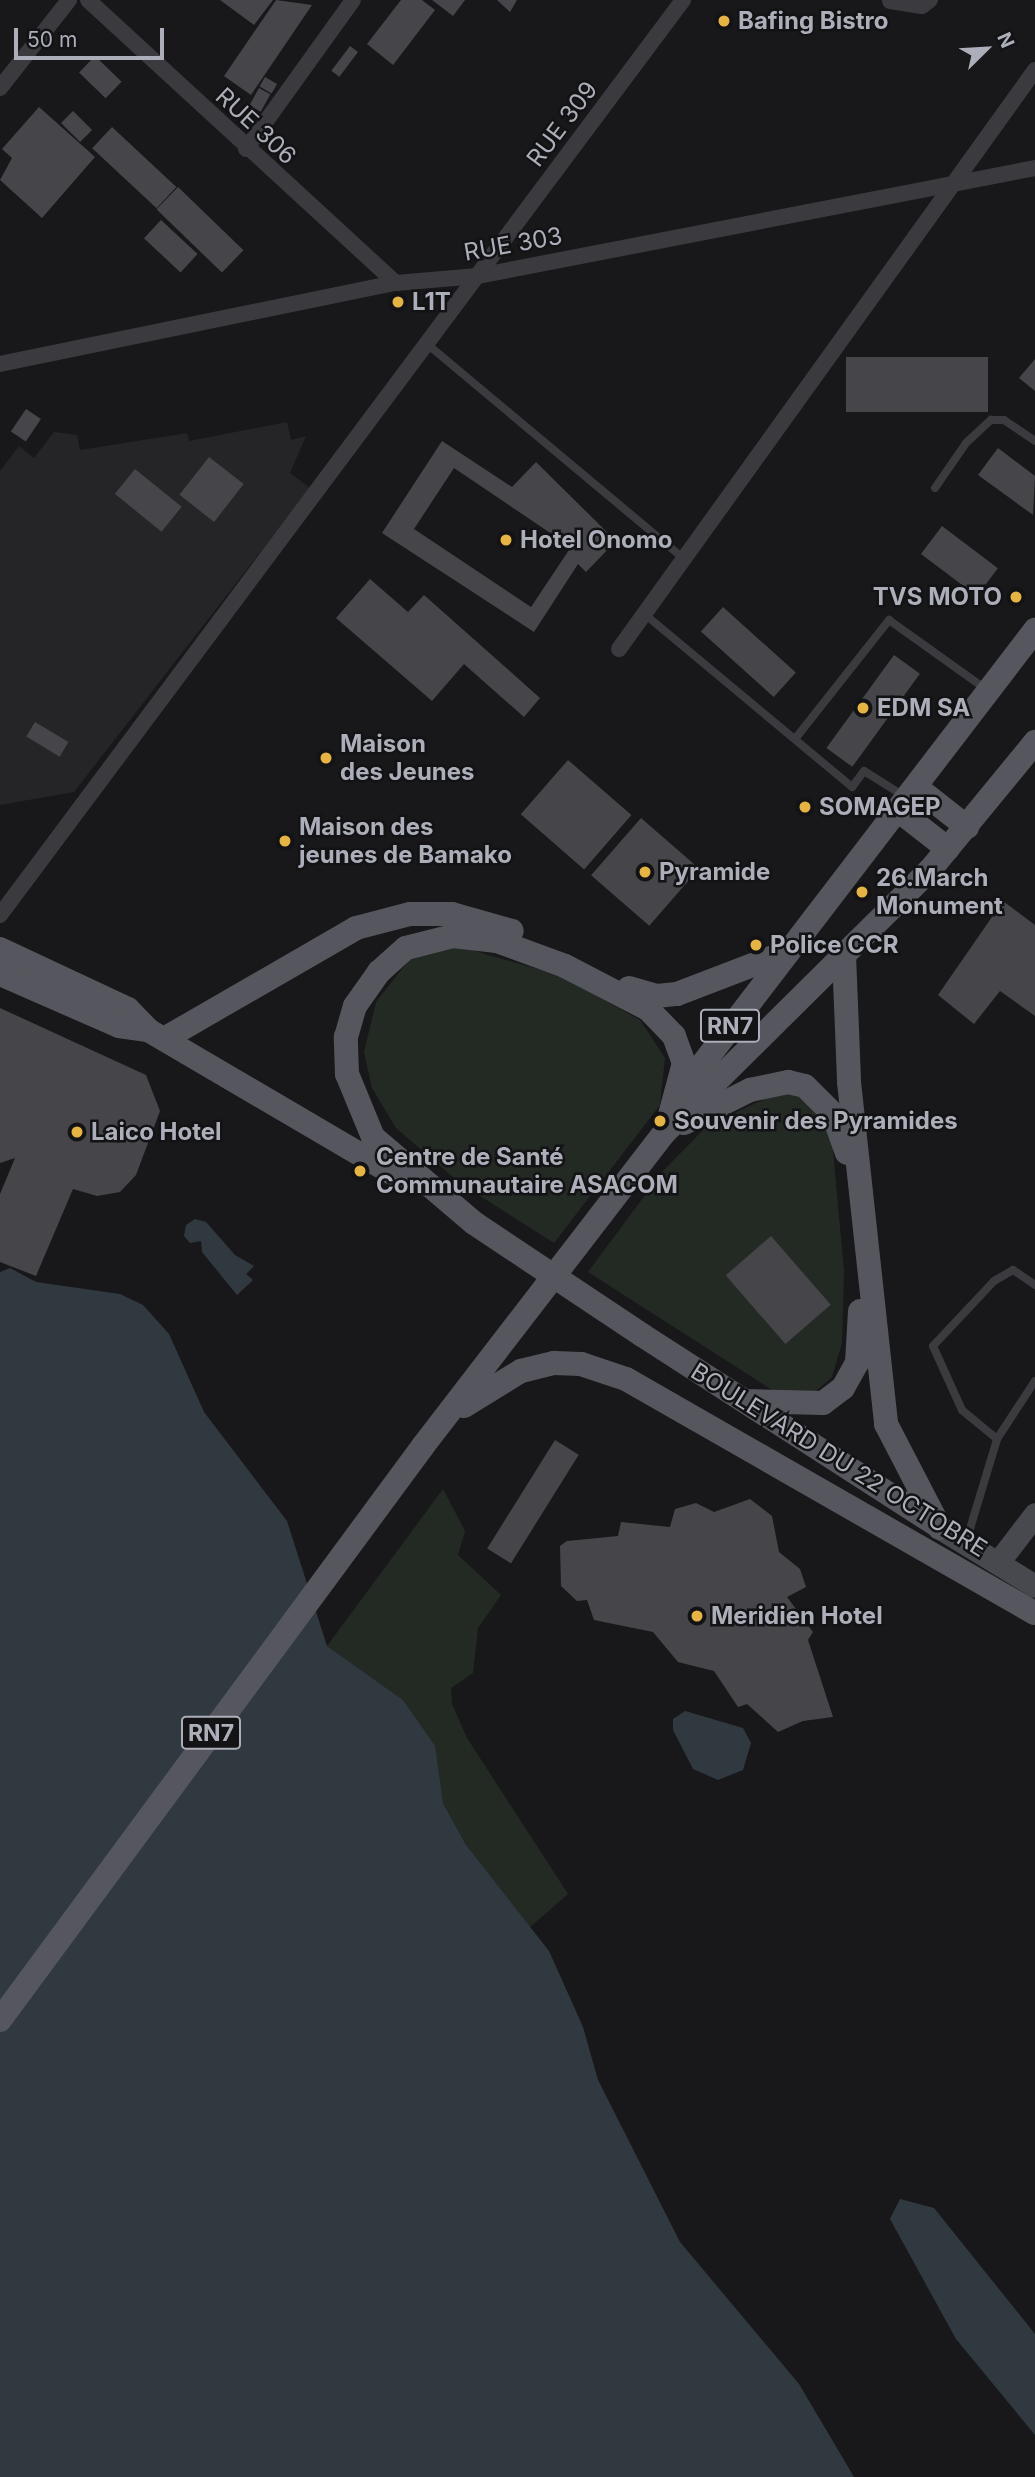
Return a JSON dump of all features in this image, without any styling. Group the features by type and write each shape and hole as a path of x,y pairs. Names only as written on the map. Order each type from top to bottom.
{"main road":[{"name":"RN7","path":"0,2021 423,1446 664,1133 678,1096 781,954 907,799 1035,630"},
{"path":"664,1133 948,849 1035,742"},
{"path":"907,799 967,827"},
{"path":"907,799 948,849"},
{"path":"0,974 119,1026 156,1035 356,928 410,914 452,914 508,929 627,987 657,996 699,987 781,954"},
{"path":"474,1223 373,1138 347,1074 346,1037 355,1006 379,972 406,948 453,936 496,941 565,966 648,1009 674,1036 684,1063 678,1096"},
{"path":"0,949 128,1009 156,1035 474,1223"},
{"path":"844,955 849,1082 886,1424 940,1528"},
{"path":"664,1133 750,1090 788,1082 805,1086 843,1133 855,1227 861,1330 856,1363 843,1388 823,1403 746,1401"},
{"name":"BOULEVARD DU 22 OCTOBRE","path":"474,1223 940,1528"},
{"path":"440,1427 468,1403 521,1371 554,1363 581,1364 626,1379 1035,1613"}],"street":[{"path":"0,88 69,0"},
{"name":"RUE 306","path":"89,0 246,149 396,283"},
{"path":"246,149 353,0"},
{"name":"RUE 309","path":"0,915 683,0"},
{"path":"890,1 922,6 930,0"},
{"path":"620,649 648,617 1035,70"},
{"name":"RUE 303","path":"0,365 396,283 478,276 959,179 1035,168"},
{"path":"999,1561 1035,1514"},
{"name":"BOULEVARD DU 22 OCTOBRE","path":"940,1528 999,1561 1035,1586"}],"lane":[{"path":"427,344 687,562"},
{"path":"935,488 966,443 991,421 1004,420 1035,441"},
{"path":"648,617 852,787 864,771 907,799"},
{"path":"795,739 889,620 990,691"},
{"path":"998,1439 962,1410 933,1346 971,1302 1013,1270 1035,1284"},
{"path":"966,1542 998,1439 1035,1381"}],"shaded area":[{"path":"287,422 291,440 306,436 290,473 310,488 74,792 0,805 0,471 19,446 34,458 54,432 77,435 80,450 187,433 189,441"},
{"path":"458,946 561,976 640,1020 665,1058 660,1105 554,1243 461,1184 396,1128 372,1088 364,1052 376,1002 409,960"},
{"path":"778,1093 805,1096 832,1140 844,1271 842,1343 832,1377 815,1392 780,1395 588,1272 663,1171 708,1125"},
{"path":"195,1219 206,1222 235,1255 254,1266 246,1274 253,1280 237,1295 202,1252 201,1241 190,1243 184,1236 186,1225"},
{"path":"10,1268 36,1282 120,1294 143,1305 169,1334 204,1412 287,1521 327,1646 403,1700 435,1746 443,1803 466,1845 549,1951 583,2027 598,2080 680,2242 799,2384 854,2477 0,2477 0,1272"},
{"path":"443,1489 465,1531 458,1555 501,1595 478,1628 473,1673 451,1688 452,1704 467,1738 568,1894 529,1928 466,1845 443,1803 438,1777 403,1700 327,1646"},
{"path":"685,1711 743,1728 751,1743 743,1770 718,1780 693,1769 673,1730 673,1719"},
{"path":"900,2199 934,2208 1035,2334 1035,2435 956,2339 890,2219"}],"building":[{"path":"220,0 273,0 254,25"},
{"path":"276,0 312,5 251,95 224,76"},
{"path":"401,0 422,0 435,10 393,65 367,44"},
{"path":"432,0 465,0 453,16"},
{"path":"497,0 517,0 510,12"},
{"path":"350,46 358,52 339,77 331,71"},
{"path":"95,56 122,82 106,98 79,73"},
{"path":"265,77 277,84 272,94 260,87"},
{"path":"259,88 270,94 261,112 249,105"},
{"path":"39,107 95,157 42,218 0,180 12,158 2,149"},
{"path":"73,111 92,130 80,142 61,123"},
{"path":"112,127 176,187 157,208 92,148"},
{"path":"178,187 243,250 222,273 156,209"},
{"path":"161,220 198,254 181,272 144,238"},
{"path":"846,357 988,357 988,412 846,412"},
{"path":"1035,359 1035,391 1019,378"},
{"path":"26,409 41,419 26,441 11,431"},
{"path":"442,441 512,487 536,462 616,541 586,572 578,564 534,632 382,533","holes":["454,468 571,547 531,607 414,529"]},
{"path":"998,448 1035,476 1033,515 978,475"},
{"path":"209,457 244,484 214,522 179,495"},
{"path":"135,469 182,507 161,532 115,494"},
{"path":"942,526 998,568 977,596 921,554"},
{"path":"370,579 408,612 424,595 540,698 524,717 464,664 432,701 336,618"},
{"path":"723,607 796,673 774,697 701,632"},
{"path":"894,655 920,674 852,767 826,748"},
{"path":"35,722 68,742 60,757 26,737"},
{"path":"568,760 631,815 584,869 521,814"},
{"name":"Pyramide","path":"641,818 699,869 649,926 591,875"},
{"path":"1003,901 1035,925 1035,1016 1000,991 974,1024 938,995"},
{"name":"Laico Hotel","path":"0,1008 146,1075 160,1111 136,1175 120,1192 97,1196 73,1189 36,1276 0,1262 0,1194 15,1158 0,1163"},
{"path":"771,1236 831,1305 785,1344 726,1275"},
{"path":"555,1440 579,1455 511,1563 487,1549"},
{"name":"Meridien Hotel","path":"750,1499 772,1516 779,1552 800,1569 806,1587 787,1597 813,1632 808,1640 833,1717 803,1721 778,1732 747,1704 738,1707 714,1671 678,1662 653,1632 594,1620 587,1600 577,1601 561,1586 560,1546 567,1541 618,1536 621,1522 670,1527 675,1509 696,1503 714,1512"}],"place":[{"name":"Bafing Bistro","path":"724,21"},
{"name":"L1T","path":"398,302"},
{"name":"Hotel Onomo","path":"506,540"},
{"name":"TVS MOTO","path":"1016,597"},
{"name":"EDM SA","path":"863,708"},
{"name":"Maison des Jeunes","path":"326,758"},
{"name":"SOMAGEP","path":"805,807"},
{"name":"Maison des jeunes de Bamako","path":"285,841"},
{"name":"Pyramide","path":"645,872"},
{"name":"26.March Monument","path":"862,892"},
{"name":"Police CCR","path":"756,945"},
{"name":"Souvenir des Pyramides","path":"660,1121"},
{"name":"Laico Hotel","path":"77,1132"},
{"name":"Centre de Santé Communautaire ASACOM","path":"360,1171"},
{"name":"Meridien Hotel","path":"697,1616"}]}
